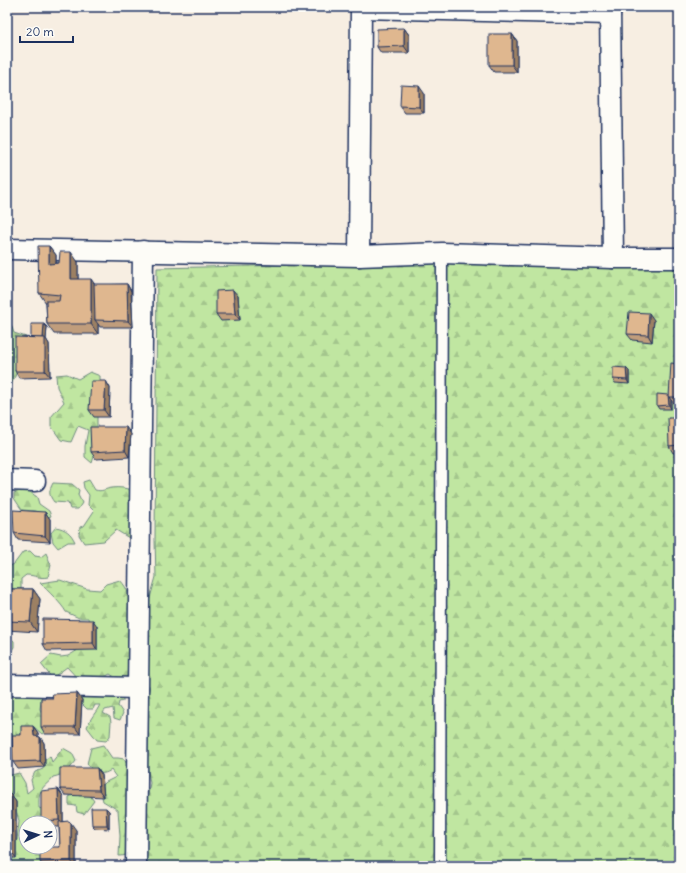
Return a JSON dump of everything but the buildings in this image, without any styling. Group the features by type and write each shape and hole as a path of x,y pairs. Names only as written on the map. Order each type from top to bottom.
{"street":[{"path":"359,256 361,7 610,10 613,258"},
{"path":"7,249 359,256 442,254 679,258"},
{"path":"136,866 143,251"},
{"path":"7,480 35,481"},
{"path":"7,684 138,688"}],"lane":[{"path":"440,866 442,254"}],"green space":[{"path":"613,258 679,265 679,866 135,866 150,783 138,714 139,636 156,577 157,268"},
{"path":"7,323 11,325 14,333 26,337 17,371 7,390"},
{"path":"90,372 100,376 100,394 89,406 97,413 97,447 92,463 85,457 85,446 88,430 78,426 71,442 61,440 51,426 51,417 64,402 57,387 56,375 67,374 78,379"},
{"path":"89,480 95,490 98,491 109,488 124,488 132,490 131,534 129,538 116,530 104,541 84,543 79,535 80,527 84,526 94,511 88,505 89,495 84,488 83,482"},
{"path":"53,483 72,484 79,490 78,495 82,503 78,509 70,509 68,503 54,502 50,492"},
{"path":"26,489 37,497 39,504 49,511 51,516 46,518 35,511 22,510 14,498 14,493"},
{"path":"56,527 68,532 75,542 68,542 58,548 53,542 51,533"},
{"path":"30,551 35,556 41,557 46,553 51,565 48,577 42,578 26,575 21,579 21,592 7,593 7,572 10,566 14,564 23,552"},
{"path":"60,580 87,589 100,590 106,584 120,580 123,584 128,594 128,610 132,614 132,678 124,683 110,674 98,680 80,681 67,667 52,678 41,664 51,655 61,657 68,656 78,650 89,624 88,618 79,618 66,612 58,601 40,583"},
{"path":"7,636 14,641 14,647 9,654 7,654"},
{"path":"36,690 42,694 40,709 49,730 42,734 34,727 22,731 19,737 7,741 7,719 10,715 8,701 15,696"},
{"path":"80,694 84,697 123,696 123,701 119,702 118,706 123,713 120,720 114,718 113,708 105,710 103,713 110,717 111,722 110,736 106,741 97,740 87,727 100,705 95,705 93,709 87,709 78,700"},
{"path":"103,745 112,758 124,759 128,766 126,776 131,785 132,855 119,856 120,836 118,810 103,801 100,788 106,782 116,777 111,770 104,773 98,773 87,764 91,748"},
{"path":"63,748 72,753 76,761 66,772 53,777 41,791 39,808 45,810 47,815 18,815 18,817 16,810 7,799 7,776 19,773 25,783 27,793 33,788 31,780 35,772 43,769 45,760 50,756 52,762"},
{"path":"81,791 89,794 94,801 84,814 77,812 76,806 69,805 69,797"},
{"path":"18,830 18,855 46,855 40,866 13,866 9,851 9,842 17,840"}]}
